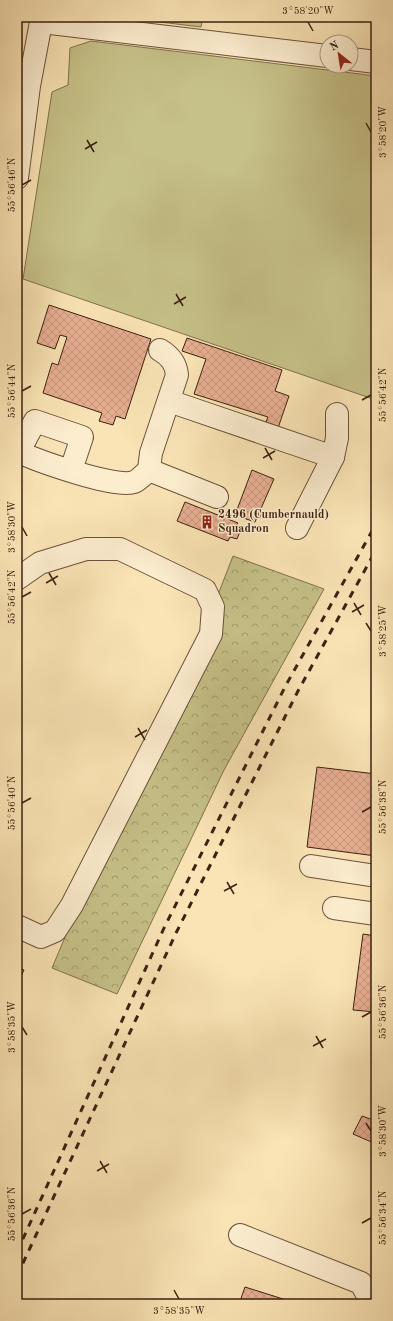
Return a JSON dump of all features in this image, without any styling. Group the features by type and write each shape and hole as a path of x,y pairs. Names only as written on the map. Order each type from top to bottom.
{"street":[{"path":"17,178 23,85 42,19 319,55"},
{"path":"359,60 376,62"},
{"path":"71,470 82,437 35,421 18,451 31,458 71,470 113,482 133,482 149,470 151,453 177,375 177,366 168,355 160,350"},
{"path":"169,401 334,457"},
{"path":"297,528 334,457 338,438 337,414"},
{"path":"149,470 217,497"},
{"path":"17,579 40,563 86,549 120,550 205,590 213,607 210,634 72,905 55,931 41,937 17,926"},
{"path":"311,866 376,876"},
{"path":"334,908 376,914"},
{"path":"240,1235 361,1283 372,1304"}],"green space":[{"path":"119,17 203,17 201,27"},
{"path":"91,41 319,69 319,74 359,74 376,76 376,400 23,279 52,92 68,85 70,48"},
{"path":"233,556 324,589 224,770 117,994 52,968 76,911 162,739"}],"building":[{"path":"49,305 151,339 125,419 116,416 113,425 99,421 102,413 43,393 52,363 58,365 67,337 60,335 55,349 37,343"},
{"path":"187,338 282,370 275,391 289,396 277,431 264,426 268,417 194,394 206,359 182,351"},
{"name":"2496 (Cumbernauld) Squadron","path":"252,470 274,479 255,522 235,515"},
{"name":"2496 (Cumbernauld) Squadron","path":"185,502 238,523 235,527 241,529 237,539 230,537 228,541 177,521"},
{"path":"317,767 376,774 376,856 307,847"},
{"path":"363,934 376,936 376,1012 353,1010"},
{"path":"17,967 24,970 17,985"},
{"path":"362,1116 376,1121 376,1144 353,1134"},
{"path":"245,1287 299,1304 239,1304"}],"railway":[{"path":"17,1252 164,928 286,685 376,524"},
{"path":"17,1276 176,933 298,691 376,550"}],"place":[{"name":"2496 (Cumbernauld) Squadron","path":"207,522"}]}
